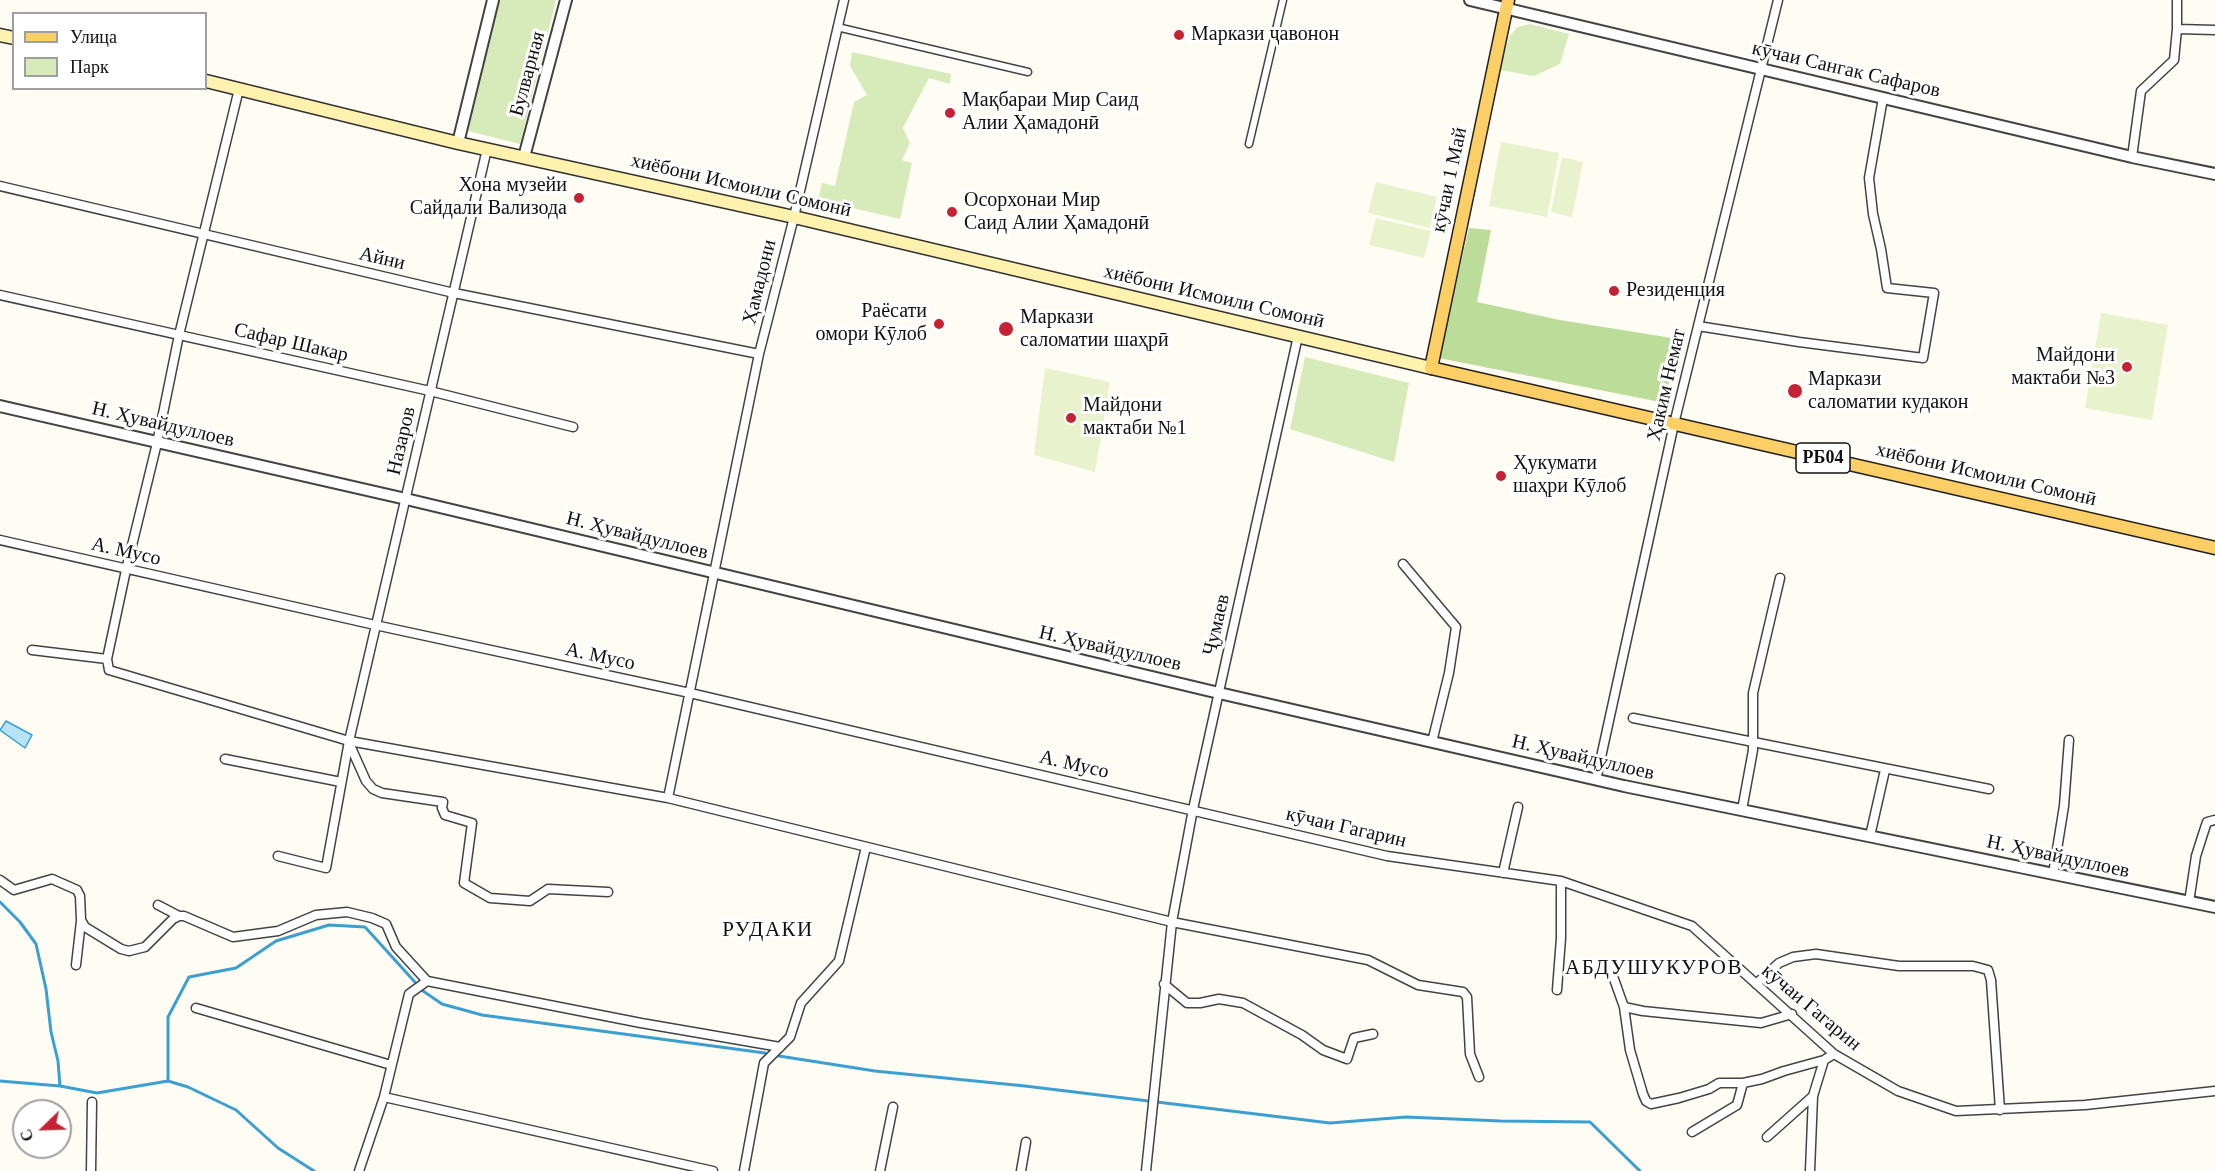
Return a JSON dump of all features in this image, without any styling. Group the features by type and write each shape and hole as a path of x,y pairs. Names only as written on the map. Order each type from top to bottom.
{"main road":[{"name":"кӯчаи 1 Май","path":"1431,368 1507,4"},
{"name":"хиёбони Исмоили Сомонӣ","path":"207,81 524,158 794,217 1431,368 2215,548"}],"street":[{"path":"458,142 493,0"},
{"name":"Булварная","path":"524,158 566,0"},
{"name":"Ҳамадони","path":"668,798 759,354 794,217 844,0"},
{"path":"1249,144 1283,0"},
{"name":"кӯчаи Сангак Сафаров","path":"1470,0 1507,4 1761,69 2132,157 2215,174"},
{"name":"Ҳаким Немат","path":"1596,780 1674,423 1778,0"},
{"path":"2132,157 2141,91 2174,60 2177,0"},
{"path":"837,27 1028,72"},
{"path":"2176,29 2215,30"},
{"path":"239,89 179,335 157,443 106,659 109,670 349,742 668,798 1172,922 1368,960 1418,985 1463,992 1467,997 1470,1054 1479,1077"},
{"path":"1698,326 1923,358 1934,292 1887,288 1873,214 1869,178 1883,98"},
{"name":"Назаров","path":"278,856 326,868 349,742 375,625 487,149"},
{"name":"Айни","path":"0,186 454,293 759,354"},
{"name":"Сафар Шакар","path":"0,295 430,391 573,427"},
{"name":"Ҷумаев","path":"1146,1171 1172,922 1193,809 1298,336"},
{"name":"Н. Ҳувайдуллоев","path":"0,406 406,499 1219,693 1596,780 2215,907"},
{"name":"А. Мусо","path":"0,540 126,570 690,693 1193,809"},
{"path":"1403,564 1456,627 1449,673 1432,742"},
{"path":"1742,810 1753,741 1753,693 1780,578"},
{"path":"32,650 106,659"},
{"path":"1633,718 1989,789"},
{"path":"2053,874 2064,806 2068,741"},
{"path":"349,742 366,781 374,789 382,793 442,802 445,815 472,823 464,883 490,898 530,901 548,889 608,892"},
{"path":"225,759 341,782"},
{"path":"1870,836 1885,770"},
{"path":"1503,873 1518,807"},
{"name":"кӯчаи Гагарин","path":"1193,809 1387,856 1560,882 1692,926 1834,1054 1898,1091 1956,1111 2085,1105 2215,1091"},
{"path":"2189,902 2196,856 2207,822 2215,820"},
{"path":"744,1171 764,1063 790,1037 801,1004 839,961 866,847"},
{"path":"0,880 14,890 52,879 77,890 80,896 81,920 76,966"},
{"path":"1557,990 1561,938 1560,882"},
{"path":"158,905 179,916 184,916 233,937 278,931 316,915 347,912 386,924 396,947 428,981 641,1023 780,1047"},
{"path":"81,920 85,927 121,949 129,951 145,947 173,919 179,916"},
{"path":"1756,984 1779,963 1793,957 1816,954 1899,966 1973,966 1988,970 1991,980 2000,1110"},
{"path":"1614,979 1624,1007 1630,1050 1646,1101 1651,1104 1709,1089 1719,1083 1743,1083 1824,1060 1834,1054"},
{"path":"359,1171 384,1097 409,994 428,981"},
{"path":"1164,984 1187,1003 1219,999 1243,1003 1302,1035 1323,1050 1347,1059 1354,1038 1373,1034"},
{"path":"1624,1007 1761,1023 1792,1014"},
{"path":"196,1008 392,1065"},
{"path":"1810,1171 1813,1096 1824,1060"},
{"path":"1692,1131 1737,1105 1743,1083"},
{"path":"1767,1137 1813,1096"},
{"path":"384,1097 712,1171"},
{"path":"91,1171 92,1102"},
{"path":"880,1171 892,1107"},
{"path":"1021,1171 1026,1142"}],"green space":[{"path":"499,0 556,0 520,144 468,131"},
{"path":"1530,24 1569,34 1560,64 1534,76 1500,70 1509,37 1517,27"},
{"path":"852,52 951,74 950,84 929,78 903,128 910,143 902,160 912,163 900,219 818,200 822,183 835,186 854,102 867,95 850,66"},
{"path":"1501,142 1559,153 1547,217 1489,206"},
{"path":"1562,157 1583,162 1572,217 1551,212"},
{"path":"1376,182 1437,197 1430,228 1368,213"},
{"path":"1376,218 1431,231 1424,258 1369,245"},
{"path":"1469,228 1491,230 1477,302 1560,320 1678,339 1665,403 1439,358"},
{"name":"Майдони мактаби №3","path":"2101,313 2168,325 2152,420 2085,408"},
{"path":"1305,357 1409,383 1394,462 1290,429"},
{"name":"Майдони мактаби №1","path":"1045,368 1110,382 1095,472 1034,455"}],"water":[{"path":"6,721 32,735 25,748 0,730"}],"waterway":[{"path":"0,902 20,922 36,944 46,989 60,1086"},
{"path":"168,1081 168,1017 189,977 236,968 276,941 329,925 365,927 423,991 442,1004 482,1015 765,1053"},
{"path":"779,1056 875,1071 1025,1086 1330,1123 1406,1117 1590,1122 1640,1171"},
{"path":"0,1081 60,1086 97,1093 168,1081 188,1087 236,1110 278,1148 314,1171"}],"place":[{"name":"Маркази ҷавонон","path":"1179,35"},
{"name":"Мақбараи Мир Саид Алии Ҳамадонӣ","path":"950,113"},
{"name":"Хона музейи Сайдали Вализода","path":"579,198"},
{"name":"Осорхонаи Мир Саид Алии Ҳамадонӣ","path":"952,212"},
{"name":"Резиденция","path":"1614,291"},
{"name":"Раёсати омори Кӯлоб","path":"939,324"},
{"name":"Маркази саломатии шаҳрӣ","path":"1006,329"},
{"name":"Майдони мактаби №3","path":"2127,367"},
{"name":"Маркази саломатии кудакон","path":"1795,391"},
{"name":"Майдони мактаби №1","path":"1071,418"},
{"name":"Ҳукумати шаҳри Кӯлоб","path":"1501,476"}],"district":[{"name":"РУДАКИ","path":"768,930"},
{"name":"АБДУШУКУРОВ","path":"1654,968"}]}
